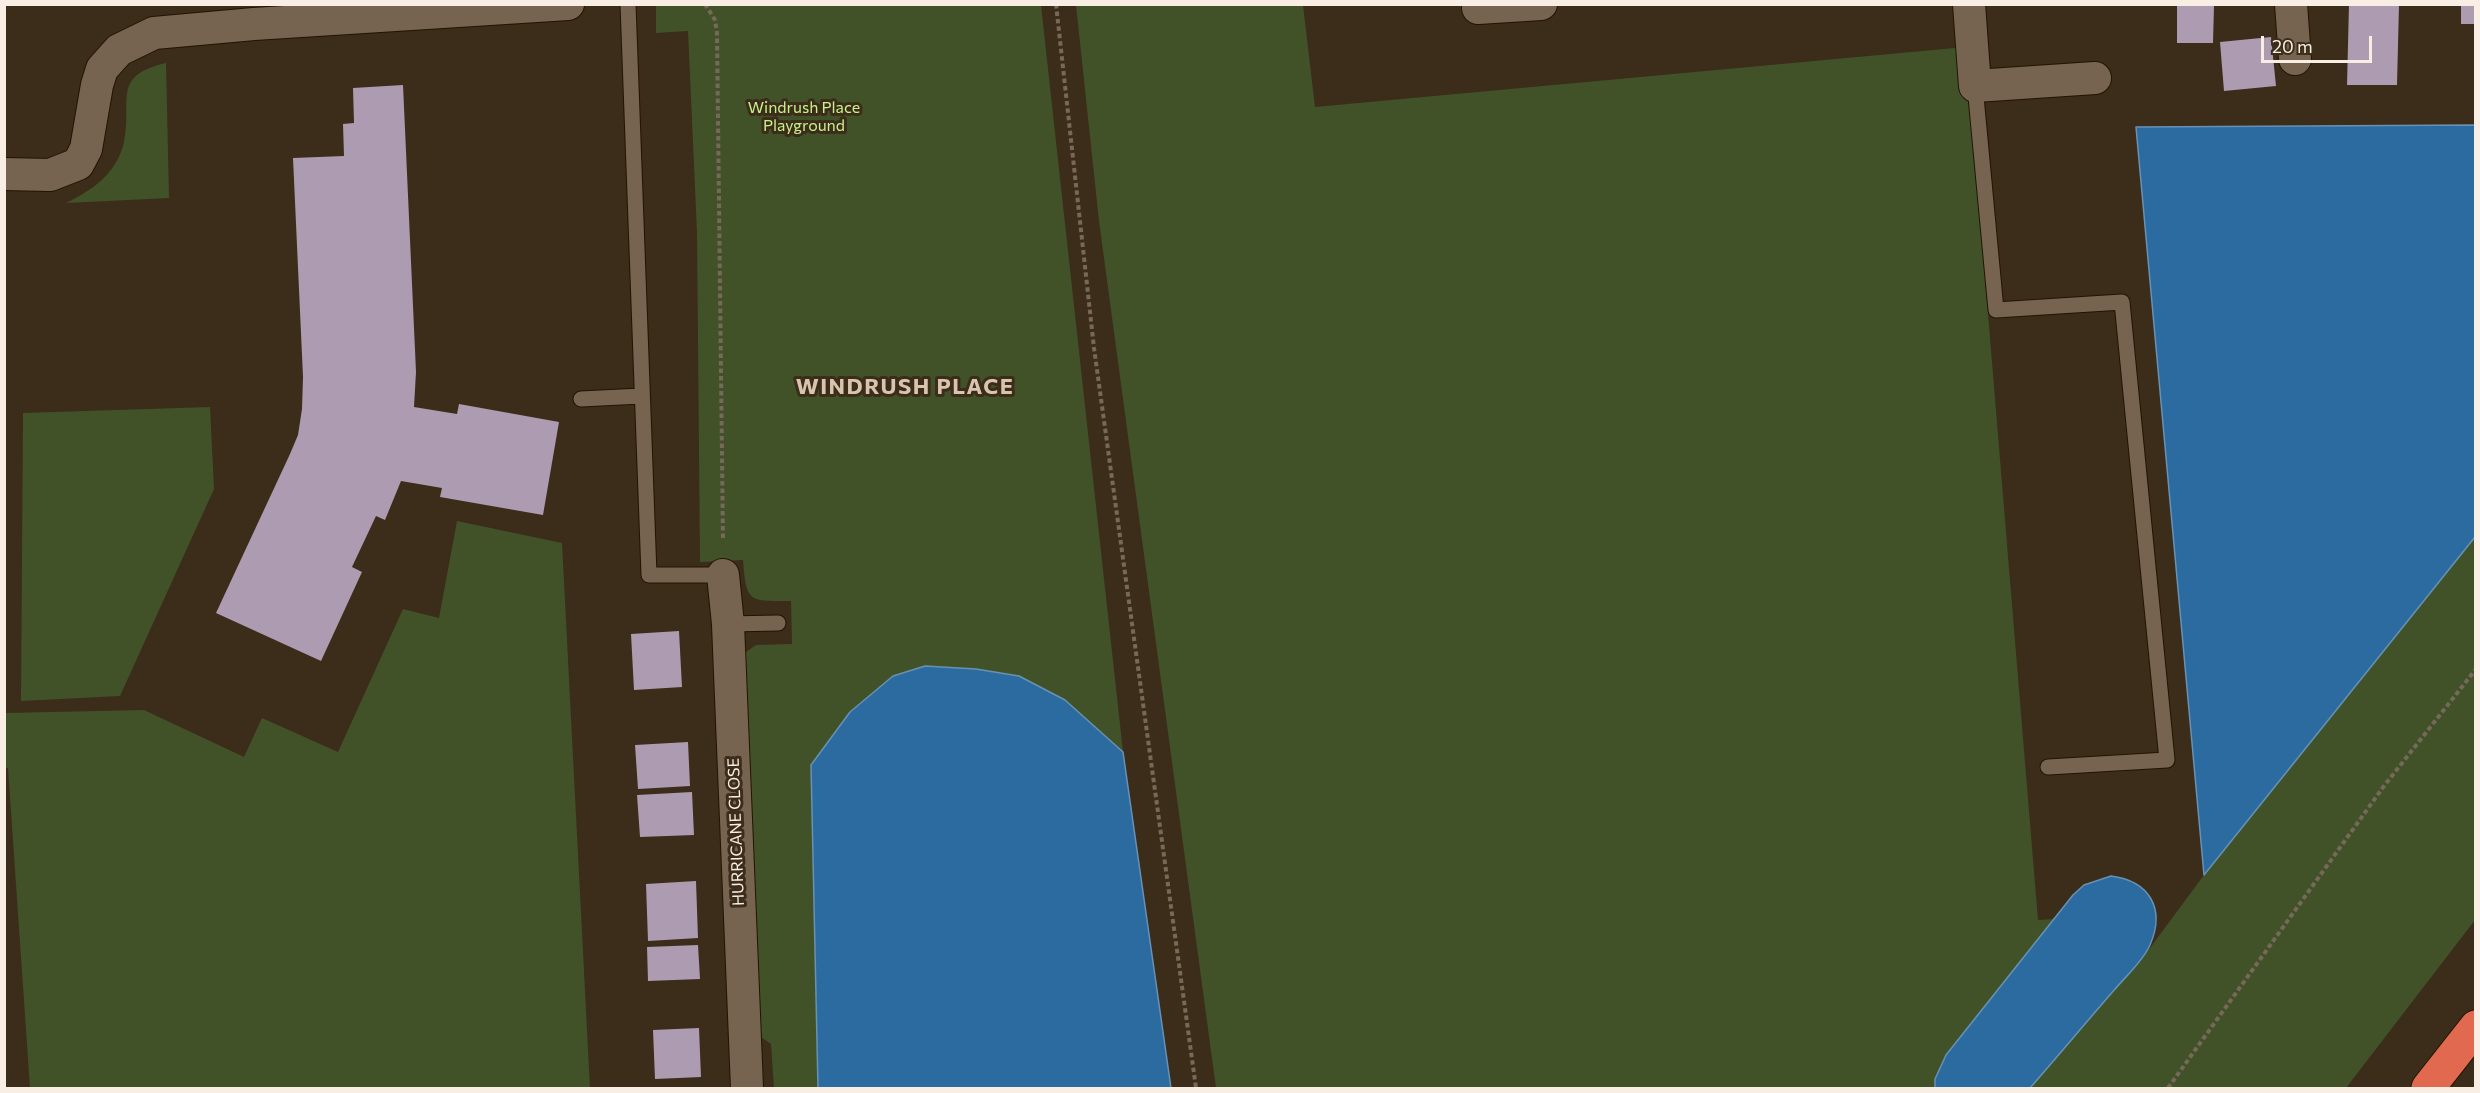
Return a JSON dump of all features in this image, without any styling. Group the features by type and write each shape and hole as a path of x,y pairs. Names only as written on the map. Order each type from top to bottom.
{"highway":[{"path":"2428,1089 2475,1027"}],"street":[{"path":"4,174 50,175 78,164 86,149 102,69 119,50 154,33 254,24 568,4"},
{"path":"1478,8 1541,4"},
{"path":"1969,4 1975,86 2095,78"},
{"path":"2291,4 2295,59"},
{"name":"HURRICANE CLOSE","path":"723,575 728,624 747,1089"}],"lane":[{"path":"628,4 649,575 723,575"},
{"path":"1975,86 1996,310 2122,302 2167,760 2048,767"},
{"path":"581,399 641,396"},
{"path":"728,624 778,623"}],"path":[{"path":"705,4 715,20 717,33 723,575"},
{"path":"1056,4 1095,360 1196,1089"},
{"path":"2168,1089 2384,786 2475,669"}],"green space":[{"name":"Windrush Place Playground","path":"656,5 1041,5 1123,752 1065,700 1019,676 976,669 925,666 893,676 850,712 811,765 818,1088 774,1088 771,1044 758,1035 743,654 756,645 792,644 791,601 767,601 753,597 746,585 743,560 700,562 697,232 688,31 656,33"},
{"path":"1076,5 1303,5 1315,107 1966,47 2038,920 2054,919 1946,1055 1935,1079 1935,1088 1216,1088 1099,221"},
{"path":"166,63 169,198 66,203 94,186 116,163 124,142 127,92 130,83 148,68"},
{"path":"210,407 214,489 120,696 21,701 23,413"},
{"path":"457,521 562,543 590,1088 30,1088 8,768 5,768 5,713 144,710 244,757 262,718 338,752 403,609 439,618"},
{"path":"2475,537 2475,920 2346,1088 2030,1088 2147,952 2204,875"}],"water":[{"path":"2475,125 2475,537 2204,875 2136,127"},
{"path":"925,666 976,669 1019,676 1065,700 1123,752 1171,1088 818,1088 811,765 850,712 893,676"},
{"path":"2111,876 2124,879 2144,890 2151,898 2155,908 2154,932 2147,951 2139,962 2030,1088 1935,1088 1935,1079 1946,1055 2073,895 2084,885"}],"building":[{"path":"2349,4 2399,5 2397,85 2347,85"},
{"path":"2461,4 2476,4 2476,24 2461,24"},
{"path":"2177,6 2214,6 2213,43 2177,43"},
{"path":"2271,37 2276,86 2224,91 2220,42"},
{"path":"403,85 416,372 414,407 457,414 459,404 559,422 543,515 440,497 442,488 401,481 385,520 376,516 352,567 362,572 321,661 216,613 298,435 303,377 293,158 344,156 343,124 354,123 353,88"},
{"path":"679,631 682,687 634,690 631,634"},
{"path":"688,742 690,786 638,789 635,745"},
{"path":"692,792 694,835 640,837 637,795"},
{"path":"696,881 698,938 648,941 646,884"},
{"path":"698,945 700,979 648,981 647,947"},
{"path":"699,1028 701,1077 655,1079 653,1030"}],"district":[{"name":"WINDRUSH PLACE","path":"905,387"}]}
